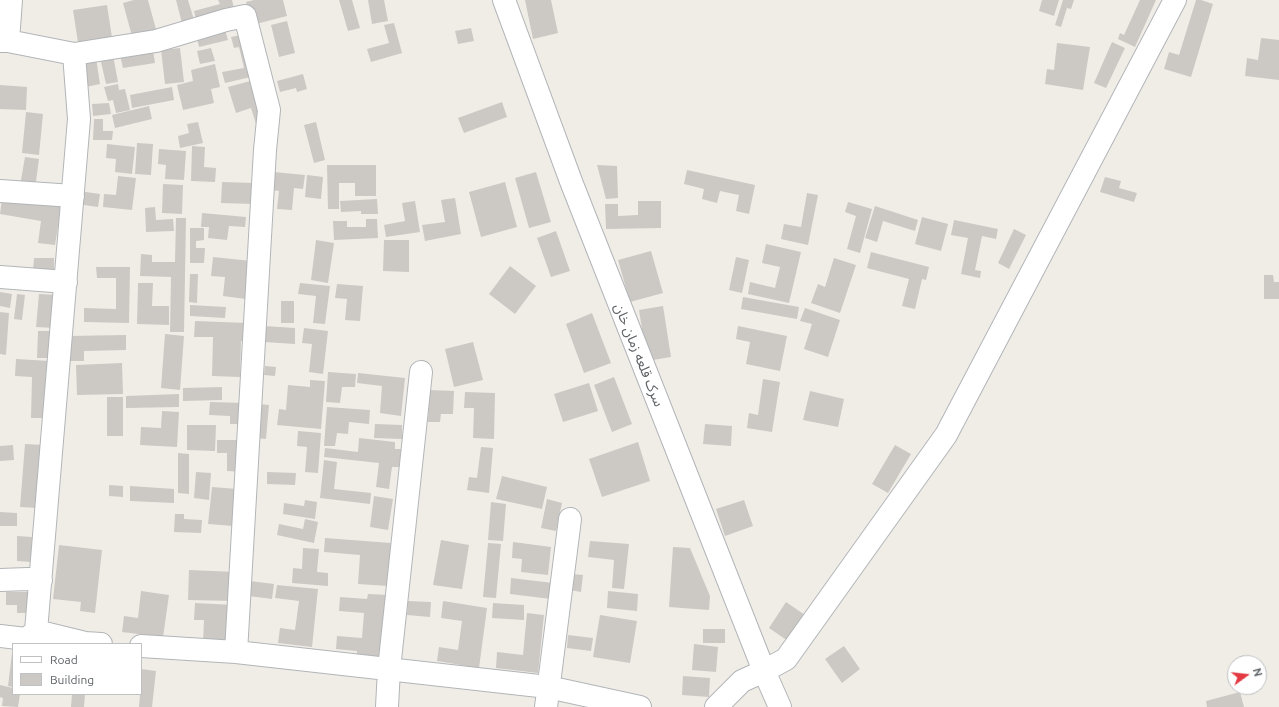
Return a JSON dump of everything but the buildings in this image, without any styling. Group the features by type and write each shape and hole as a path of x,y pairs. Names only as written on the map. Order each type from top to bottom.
{"street":[{"path":"11,0 4,41 74,54 156,41 226,20 245,16 269,110 265,150 236,652"},
{"name":"سرک قلعه زمان خان","path":"504,0 572,184 764,672 780,707"},
{"path":"716,707 742,681 764,672 786,659 946,435 1175,0"},
{"path":"0,636 26,639 36,631 80,118 74,54"},
{"path":"0,191 73,196"},
{"path":"0,277 66,282"},
{"path":"387,707 389,669 421,372"},
{"path":"547,697 570,519"},
{"path":"0,580 41,580"},
{"path":"36,631 85,643"},
{"path":"142,646 236,652 389,669 547,697 640,707"}]}
